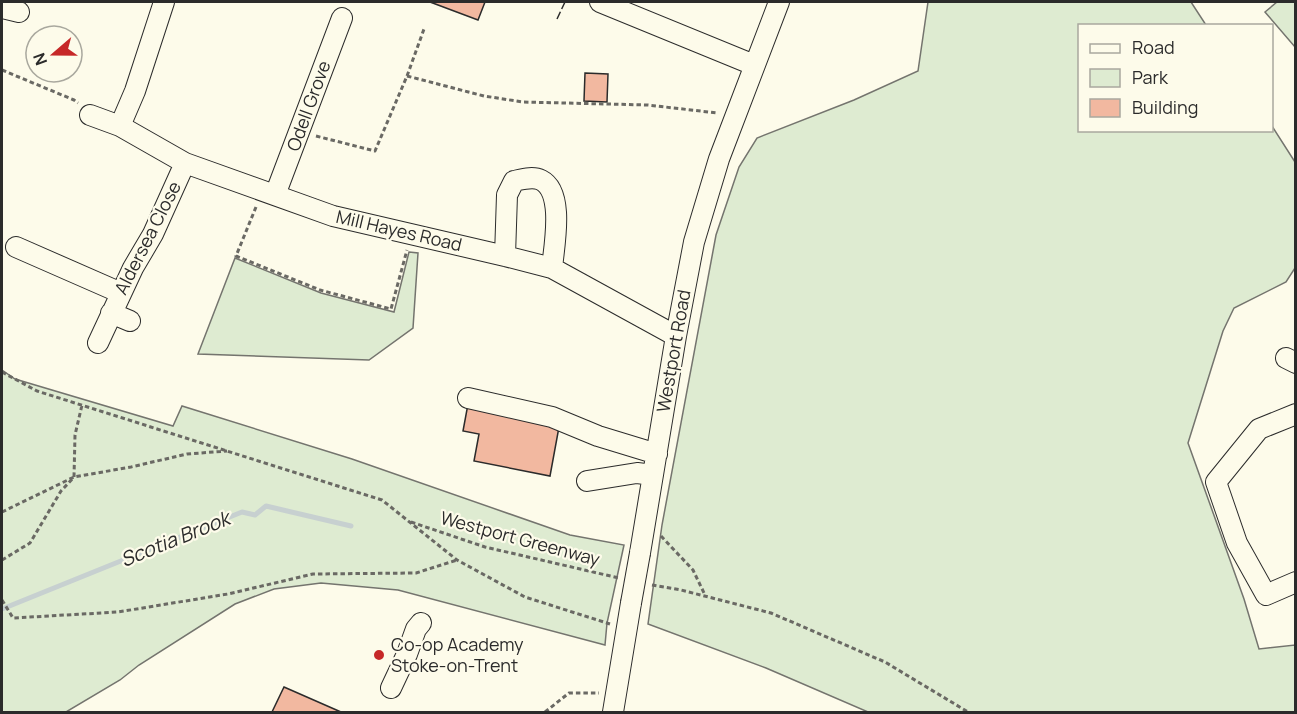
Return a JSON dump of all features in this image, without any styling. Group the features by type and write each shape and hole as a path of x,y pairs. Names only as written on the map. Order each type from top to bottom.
{"street":[{"path":"120,126 135,91 164,2"},
{"path":"600,2 754,65"},
{"name":"Westport Road","path":"614,704 694,242 719,159 779,2"},
{"name":"Odell Grove","path":"269,193 300,131 342,18"},
{"name":"Mill Hayes Road","path":"90,115 120,126 185,163 333,216 552,268 676,336"},
{"name":"Aldersea Close","path":"98,343 121,292 153,234 185,163"},
{"path":"505,256 507,195 514,181 530,177 541,179 550,187 556,201 552,268"},
{"path":"16,247 121,292"},
{"name":"Aldersea Close","path":"111,313 130,321"},
{"path":"468,398 552,417 598,436 657,454"},
{"path":"1296,414 1259,429 1216,482 1237,543 1266,595 1296,582"},
{"path":"587,481 637,473 653,475"},
{"path":"391,688 416,629 421,623"}],"path":[{"path":"300,131 375,152 424,29"},
{"path":"2,70 74,100 90,115"},
{"path":"407,76 483,96 523,102 648,105 735,116"},
{"path":"269,193 236,256 320,290 391,309 411,234"},
{"path":"2,372 37,391 382,500 457,560 525,597 627,628"},
{"path":"2,560 30,543 61,491 74,477 75,435 82,405"},
{"path":"2,512 74,477 187,454 229,451"},
{"path":"647,515 663,539 693,570 706,596"},
{"name":"Westport Greenway","path":"407,520 485,547 628,580"},
{"path":"2,600 13,618 118,612 228,594 313,574 416,573 457,560"},
{"path":"648,584 771,613 885,662 968,712"},
{"path":"544,712 569,693 594,692 614,704"}],"green space":[{"path":"928,2 1191,2 1205,24 1078,24 1078,132 1273,132 1273,128 1295,162 1295,268 1286,282 1234,308 1223,331 1188,443 1244,599 1259,649 1295,645 1295,712 868,712 766,668 648,624 662,525 716,235 739,167 757,138 854,100 918,71"},
{"path":"1277,2 1295,2 1295,47 1265,12"},
{"path":"409,252 418,253 413,328 369,360 198,354 235,258 321,293 394,312"},
{"path":"2,370 15,379 173,426 182,406 352,459 570,535 624,545 607,623 605,645 398,590 321,583 274,589 235,604 139,665 120,680 66,712 2,712"}],"building":[{"path":"430,2 485,2 478,20"},
{"path":"585,73 608,74 607,102 584,101"},
{"path":"468,404 559,427 550,476 474,461 479,434 463,431"},
{"path":"284,687 341,712 272,712"}],"waterway":[{"name":"Scotia Brook","path":"2,609 242,512 255,515 266,506 351,526"}],"fence":[{"path":"557,19 565,2"}],"place":[{"name":"Co-op Academy Stoke-on-Trent","path":"379,655"}]}
